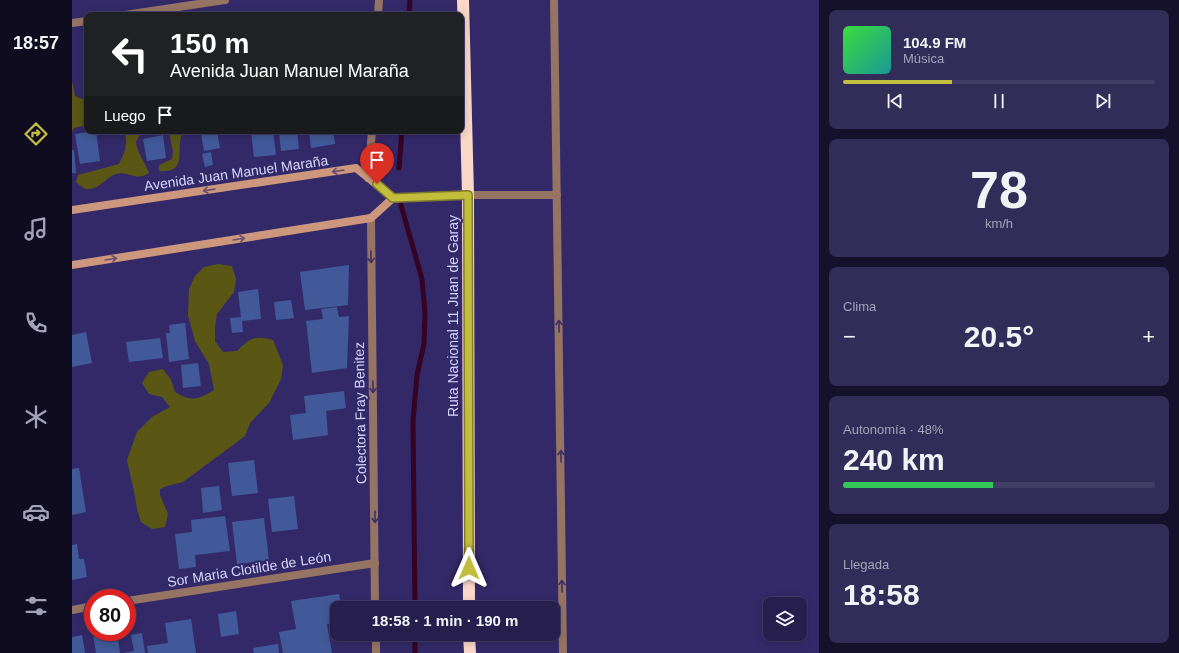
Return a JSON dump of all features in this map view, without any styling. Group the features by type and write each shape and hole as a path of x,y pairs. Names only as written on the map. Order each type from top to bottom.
{"highway":[{"name":"Ruta Nacional 11 Juan de Garay","path":"463,0 463,12"},
{"name":"Ruta Nacional 11 Juan de Garay","path":"464,39 468,195 469,601"},
{"path":"469,641 470,653"}],"street":[{"path":"144,12 219,0"},
{"path":"378,12 379,0"},
{"path":"554,0 563,653"},
{"path":"72,23 84,21"},
{"path":"368,178 372,134"},
{"name":"Avenida Juan Manuel Maraña","path":"72,210 356,168 393,198"},
{"path":"72,265 371,218 393,198 468,195 557,195"},
{"name":"Colectora Fray Benitez","path":"371,218 375,601"},
{"name":"Sor Maria Clotilde de León","path":"136,600 375,563"},
{"path":"72,610 84,608"},
{"path":"376,641 376,653"}],"shaded area":[{"path":"72,81 75,96 82,99 84,98 84,126 74,128 72,132"},
{"path":"143,134 139,136 136,142 138,150 149,173 140,176 125,173 112,175 97,187 89,189 84,188 76,182 78,175 119,164 126,143 125,135"},
{"path":"169,134 183,134 180,142 180,156 175,168 169,171 159,171 159,165 172,159 173,152"},
{"path":"218,264 232,266 236,279 234,292 217,314 215,341 223,352 237,351 249,340 257,338 273,340 283,365 281,379 269,403 250,423 245,436 183,482 160,489 160,495 168,514 165,527 152,529 141,522 127,460 137,432 152,417 170,407 162,397 149,394 142,383 149,372 163,369 171,380 175,392 186,397 199,398 214,390 209,364 195,341 188,315 189,289 195,276 204,267"}],"building":[{"path":"84,133 84,134 96,134 100,161 80,164 75,134"},
{"path":"201,134 218,134 220,148 204,151"},
{"path":"251,134 273,134 276,155 254,157"},
{"path":"279,134 297,134 299,149 281,151"},
{"path":"309,134 333,134 335,144 311,148"},
{"path":"163,135 166,158 147,161 143,139"},
{"path":"72,150 74,150 76,173 72,173"},
{"path":"211,152 213,165 205,167 202,154"},
{"path":"349,265 348,305 305,310 300,272"},
{"path":"258,289 261,319 242,321 243,332 232,333 230,318 241,317 238,292"},
{"path":"291,300 294,318 276,320 274,302"},
{"path":"337,307 339,317 349,316 347,368 312,373 306,321 323,319 321,309"},
{"path":"185,323 189,359 169,362 166,333 170,333 169,325"},
{"path":"86,332 92,363 72,367 72,335"},
{"path":"160,338 163,358 129,362 126,342"},
{"path":"198,363 201,386 183,388 181,365"},
{"path":"344,391 346,408 326,411 328,435 293,440 290,415 306,413 304,396"},
{"path":"254,460 258,493 232,496 228,463"},
{"path":"79,468 86,512 72,515 72,469"},
{"path":"219,486 222,510 203,513 201,488"},
{"path":"294,496 298,529 272,532 268,499"},
{"path":"225,516 230,551 195,555 196,567 179,569 175,534 192,532 191,520"},
{"path":"264,518 269,560 237,564 232,522"},
{"path":"77,544 79,559 84,559 87,577 72,580 72,545"},
{"path":"339,594 340,601 330,601 330,624 327,624 332,653 283,653 279,632 296,629 291,601"},
{"path":"236,611 239,634 221,637 218,614"},
{"path":"191,619 196,653 148,653 147,646 168,643 165,623"},
{"path":"142,633 145,653 123,653 134,651 132,641 136,641 136,634"},
{"path":"82,635 85,653 72,653 72,637"},
{"path":"94,641 118,641 120,653 96,653"},
{"path":"278,644 279,653 254,653 253,648"}],"waterway":[{"path":"409,12 410,0"},
{"path":"399,168 402,134"},
{"path":"401,205 422,279 425,313 424,344 417,375 413,421 415,601"},
{"path":"415,641 415,653"}],"route":[{"path":"377,184 393,198 468,195 469,568"}]}
